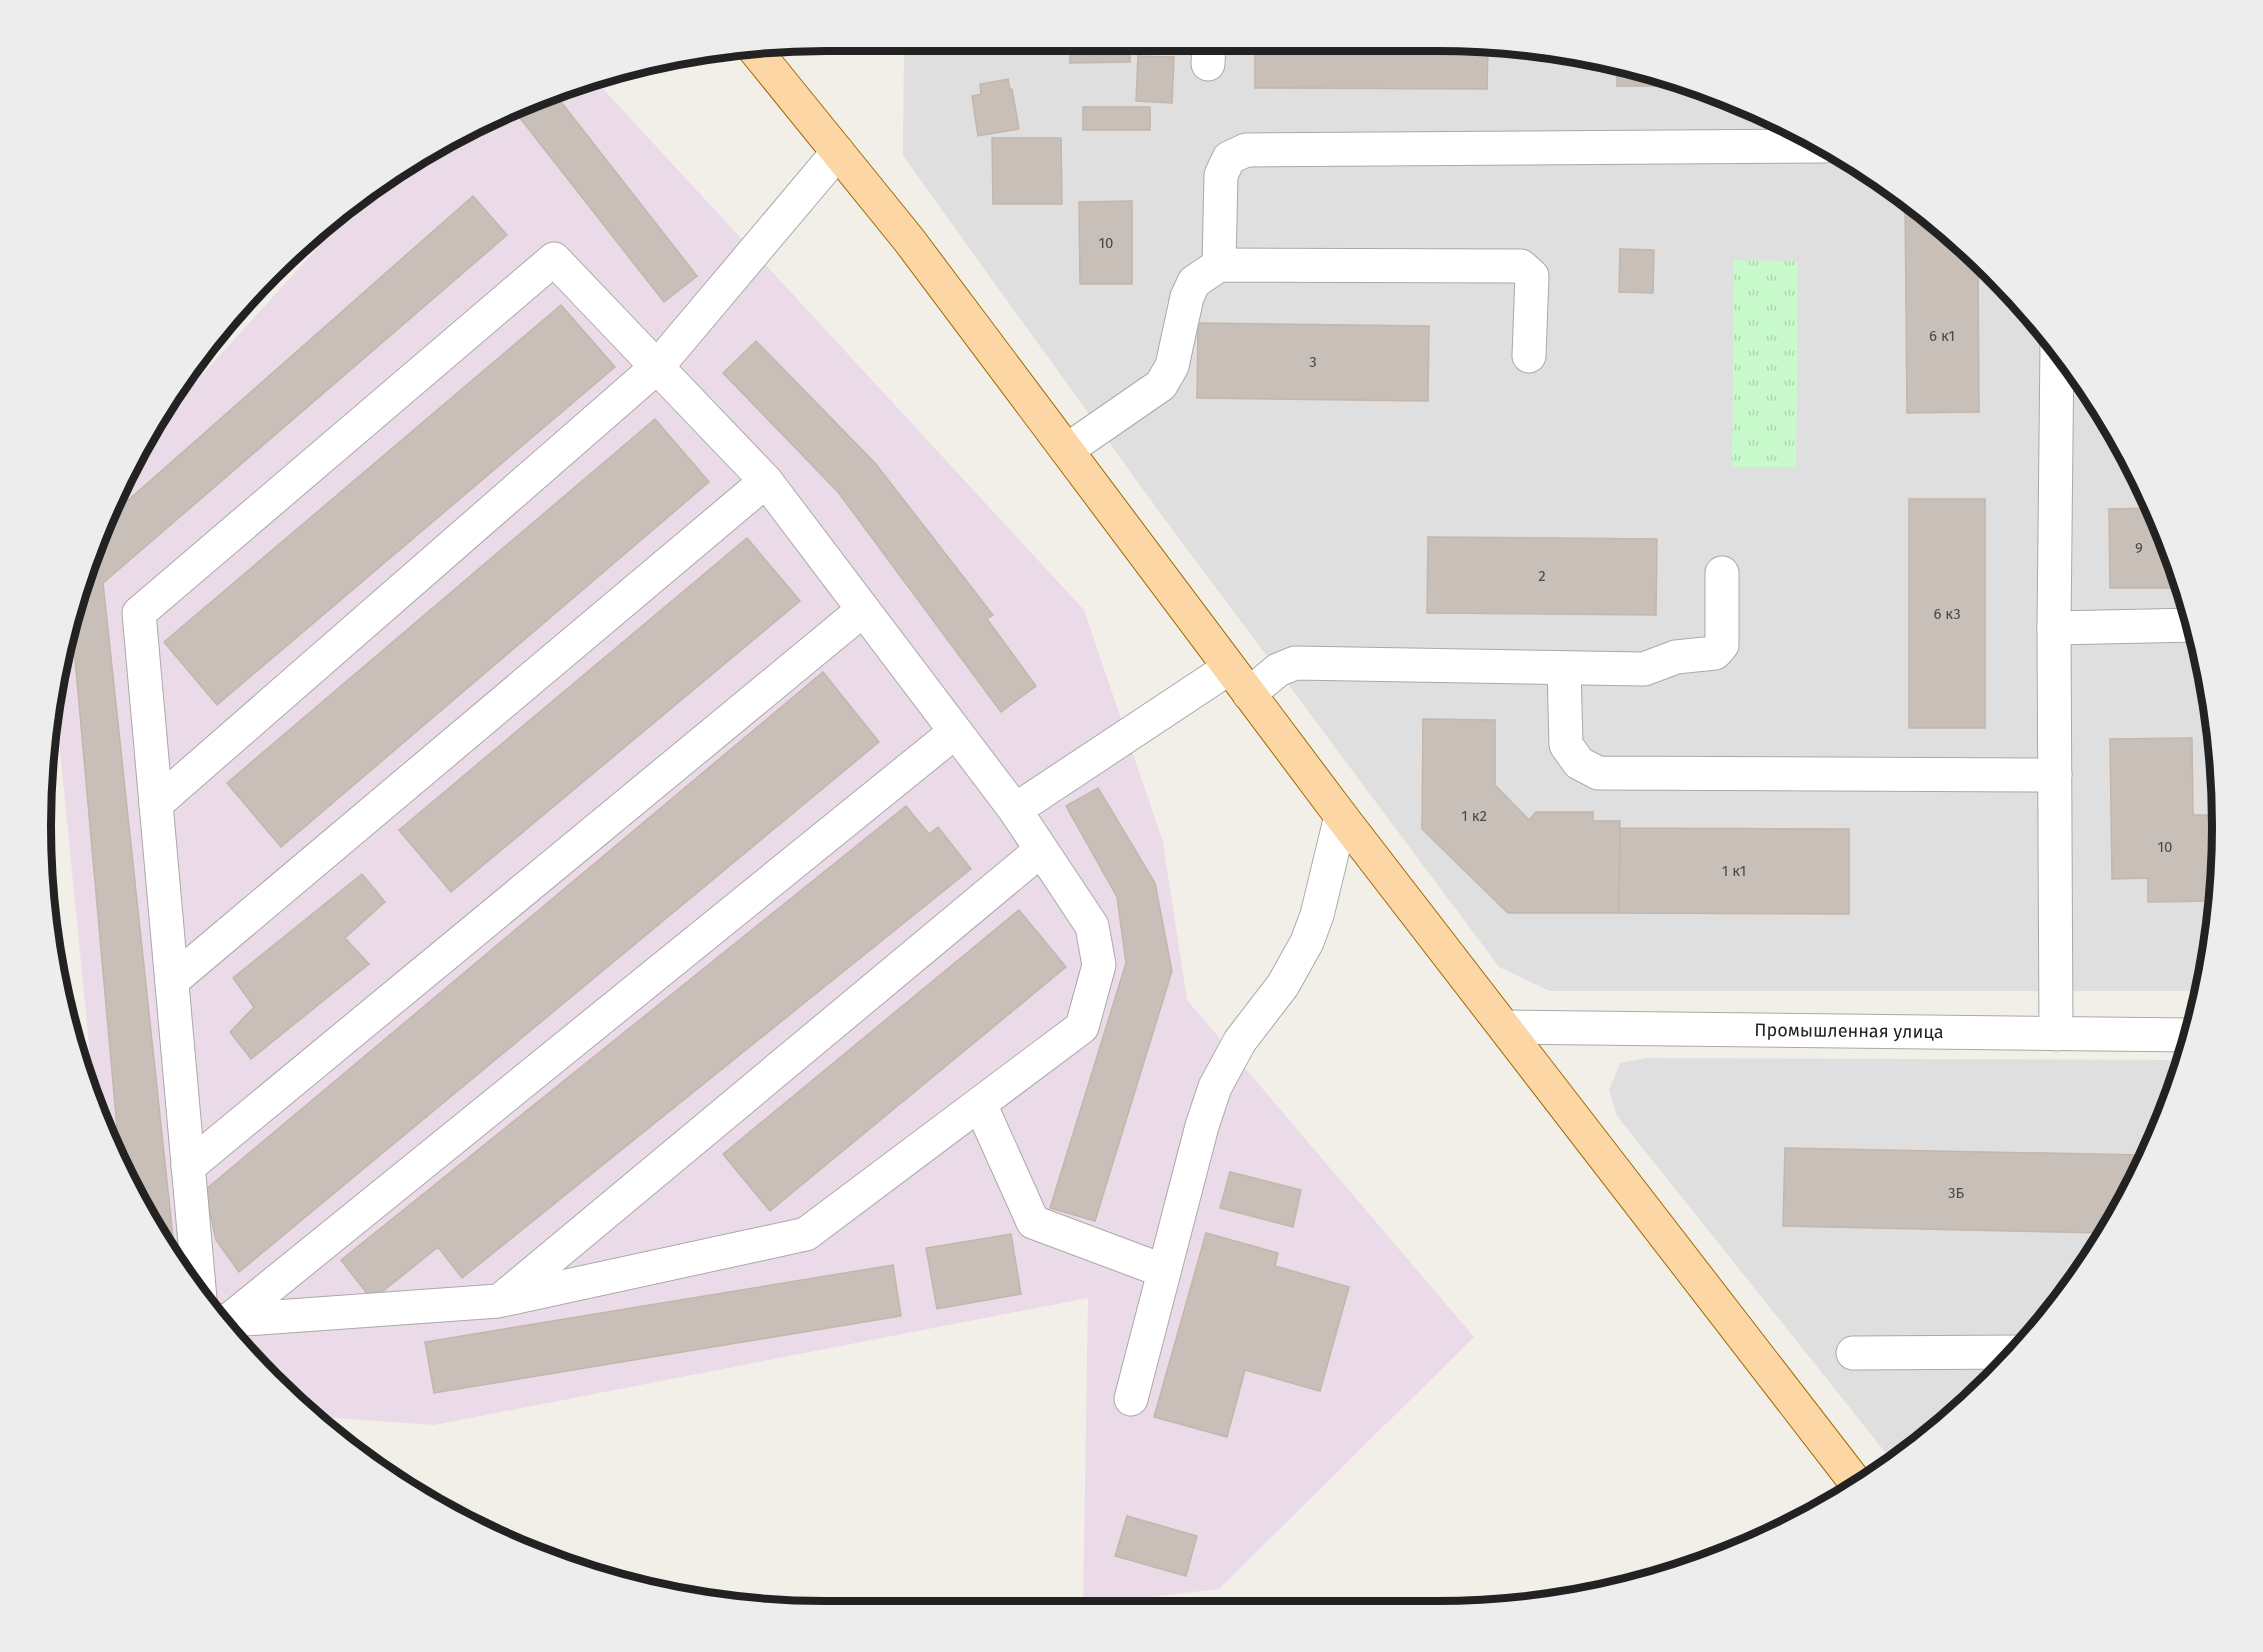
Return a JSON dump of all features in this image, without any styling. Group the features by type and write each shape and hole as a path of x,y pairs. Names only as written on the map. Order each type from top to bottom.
{"main road":[{"path":"759,55 909,240 1341,816 1853,1480"}],"street":[{"path":"1219,264 1221,175 1229,158 1246,150 1808,146"},
{"path":"156,804 657,367 838,152"},
{"path":"198,1280 139,613 554,259 766,481 1014,810 1092,926 1099,965 1082,1027 806,1234 498,1301 229,1320"},
{"path":"1067,450 1161,384 1172,366 1187,297 1194,282 1219,264 1521,266 1532,276 1529,356"},
{"path":"2056,1034 2054,627 2057,361"},
{"path":"172,981 766,481"},
{"path":"1249,694 1278,670 1295,663 1644,669 1676,657 1715,654 1722,645 1722,573"},
{"path":"188,1167 863,610"},
{"path":"2054,627 2186,625"},
{"path":"1014,810 1229,668"},
{"path":"1564,668 1566,745 1579,763 1598,772 2055,775"},
{"path":"227,1318 955,732"},
{"path":"1131,1399 1202,1126 1215,1087 1240,1041 1283,986 1307,942 1317,915 1341,816"},
{"path":"498,1301 1041,850"},
{"name":"Промышленная улица","path":"1505,1028 2056,1034 2181,1042"},
{"path":"980,1104 1033,1222 1164,1271"},
{"path":"1853,1353 2006,1352"}],"shaded area":[{"path":"904,51 1437,51 1538,58 1638,77 1734,110 1780,131 1868,182 1948,243 2020,315 2081,395 2132,483 2153,529 2186,625 2205,725 2210,775 2212,826 2210,877 2205,927 2194,991 1550,991 1499,967 1163,517 903,156"},
{"path":"599,85 1084,610 1163,842 1187,1000 1474,1337 1219,1589 1117,1601 1083,1601 1088,1298 434,1425 325,1417 278,1374 243,1337 182,1257 131,1169 92,1075 58,725 77,625 92,577 131,483 178,401 342,221 354,211 438,155 483,131 529,110"},
{"path":"1646,1058 2176,1060 2153,1123 2132,1169 2108,1214 2052,1298 1985,1374 1948,1409 1888,1456 1617,1116 1609,1090 1620,1063"}],"green space":[{"path":"1734,260 1798,261 1796,467 1732,467"}],"building":[{"path":"1070,51 1130,51 1130,62 1070,63"},
{"path":"1255,51 1488,53 1487,89 1255,88"},
{"path":"1138,56 1174,57 1172,103 1136,101"},
{"path":"1617,72 1667,86 1617,86"},
{"path":"1008,79 1019,129 978,136 972,96 981,94 980,84"},
{"path":"559,99 697,276 664,302 518,115"},
{"path":"1083,107 1150,107 1150,130 1083,130"},
{"path":"992,138 1061,138 1062,204 993,204"},
{"path":"473,196 507,235 103,583 174,1243 131,1169 118,1141 73,641 92,577 120,508"},
{"path":"1132,201 1132,284 1080,284 1079,202"},
{"path":"1905,208 1948,243 1978,271 1979,412 1907,413"},
{"path":"1620,249 1654,250 1653,293 1619,292"},
{"path":"561,305 615,367 217,705 164,642"},
{"path":"1198,323 1429,326 1428,401 1197,398"},
{"path":"756,341 875,463 993,615 987,619 1036,686 1001,712 838,492 723,373"},
{"path":"655,419 709,482 281,847 227,783"},
{"path":"1909,499 1985,499 1985,728 1909,728"},
{"path":"2144,508 2174,588 2110,588 2109,509"},
{"path":"1428,537 1657,539 1656,615 1427,613"},
{"path":"747,538 800,601 451,892 399,830"},
{"path":"823,672 879,742 239,1272 216,1240 205,1190"},
{"path":"1423,719 1495,720 1495,785 1529,820 1536,812 1593,812 1593,821 1620,821 1619,913 1508,913 1422,829"},
{"path":"2192,738 2193,815 2212,815 2208,901 2148,902 2148,878 2112,879 2110,739"},
{"path":"1098,788 1155,883 1172,971 1095,1221 1050,1208 1126,963 1117,897 1066,806"},
{"path":"906,806 929,834 938,827 971,869 462,1278 438,1247 372,1300 341,1260"},
{"path":"1620,828 1849,829 1849,914 1619,913"},
{"path":"362,874 385,902 345,938 369,964 251,1059 230,1032 254,1007 233,978"},
{"path":"1019,910 1066,967 770,1211 723,1154"},
{"path":"1785,1148 2138,1155 2096,1233 1783,1226"},
{"path":"1230,1172 1301,1190 1293,1227 1220,1208"},
{"path":"1206,1233 1278,1253 1275,1266 1349,1287 1320,1391 1245,1370 1227,1437 1154,1417"},
{"path":"1011,1234 1021,1294 937,1309 926,1248"},
{"path":"893,1265 901,1316 434,1393 425,1342"},
{"path":"1127,1516 1197,1536 1186,1576 1115,1556"}]}
